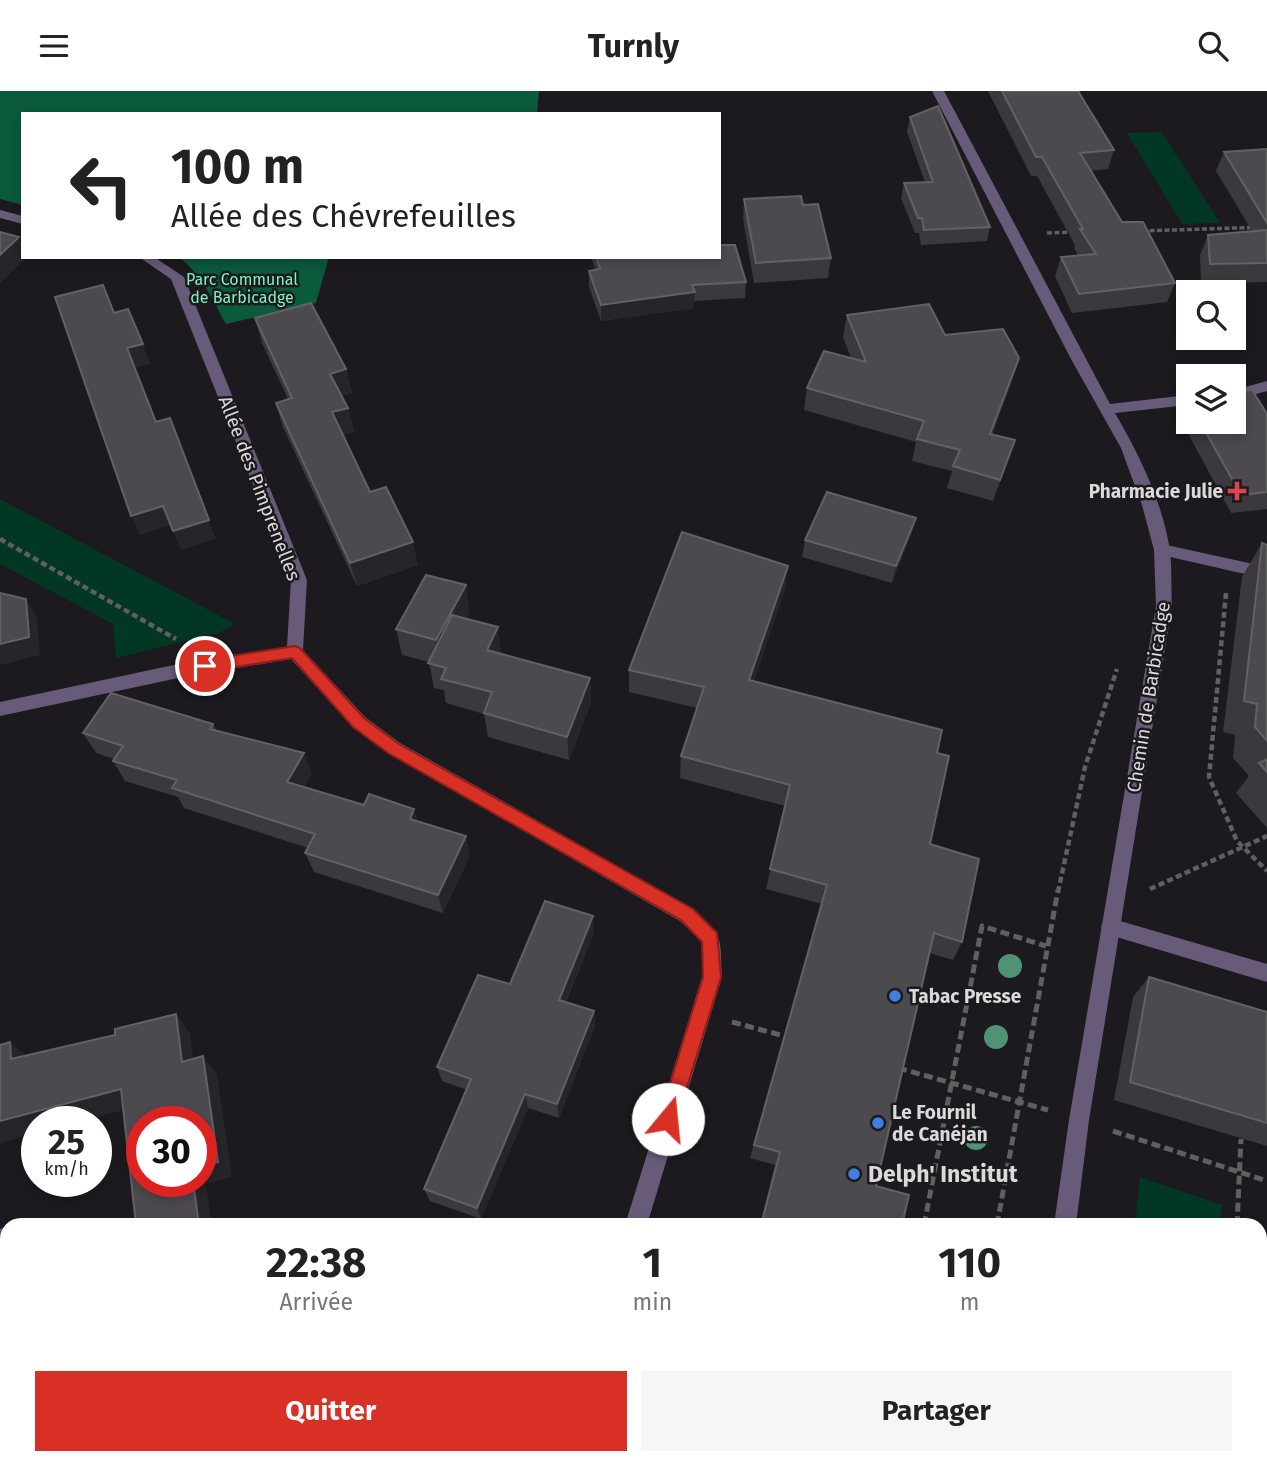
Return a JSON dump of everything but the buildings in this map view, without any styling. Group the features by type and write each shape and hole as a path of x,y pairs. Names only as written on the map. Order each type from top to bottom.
{"street":[{"name":"Chemin de Barbicadge","path":"938,91 1013,238 1128,448 1141,480 1162,549 1164,606 1079,1120 1066,1218"},
{"path":"0,214 21,219"},
{"name":"Allée des Pimprenelles","path":"148,259 177,277 299,580 295,652"},
{"path":"1246,392 1267,386"},
{"path":"1106,409 1176,401"},
{"path":"1162,549 1267,573"},
{"path":"0,709 183,670 295,652 359,722 394,748 687,915 711,939 712,977 638,1218"},
{"path":"1110,927 1267,973"}],"path":[{"path":"1138,231 1267,227"},
{"path":"1013,238 1043,233 1084,232"},
{"path":"0,539 177,639 183,670"},
{"path":"1230,563 1209,777 1221,809 1243,847 1267,871"},
{"path":"998,1218 1046,946 1090,749 1101,708 1120,657"},
{"path":"1114,906 1267,836"},
{"path":"925,1218 982,926 1046,946"},
{"path":"701,1013 793,1039"},
{"path":"884,1064 1018,1101 1267,1181"},
{"path":"1238,1218 1241,1139"}],"green space":[{"path":"0,91 539,91 537,112 21,112 21,204 0,199"},
{"path":"1162,132 1220,223 1182,224 1127,133"},
{"name":"Parc Communal de Barbicadge","path":"181,259 328,259 316,303 226,324 200,280"},
{"path":"0,499 235,624 219,633 116,658 113,624 0,564"},
{"path":"1140,1177 1222,1205 1221,1218 1136,1218"}],"place":[{"name":"Pharmacie Julie","path":"1237,491"},
{"name":"Tabac Presse","path":"895,996"},
{"name":"Le Fournil de Canéjan","path":"878,1123"},
{"name":"Delph' Institut","path":"854,1174"}],"route":[{"path":"205,666 295,652 359,722 394,748 687,915 711,939 712,977 668,1119"}]}
